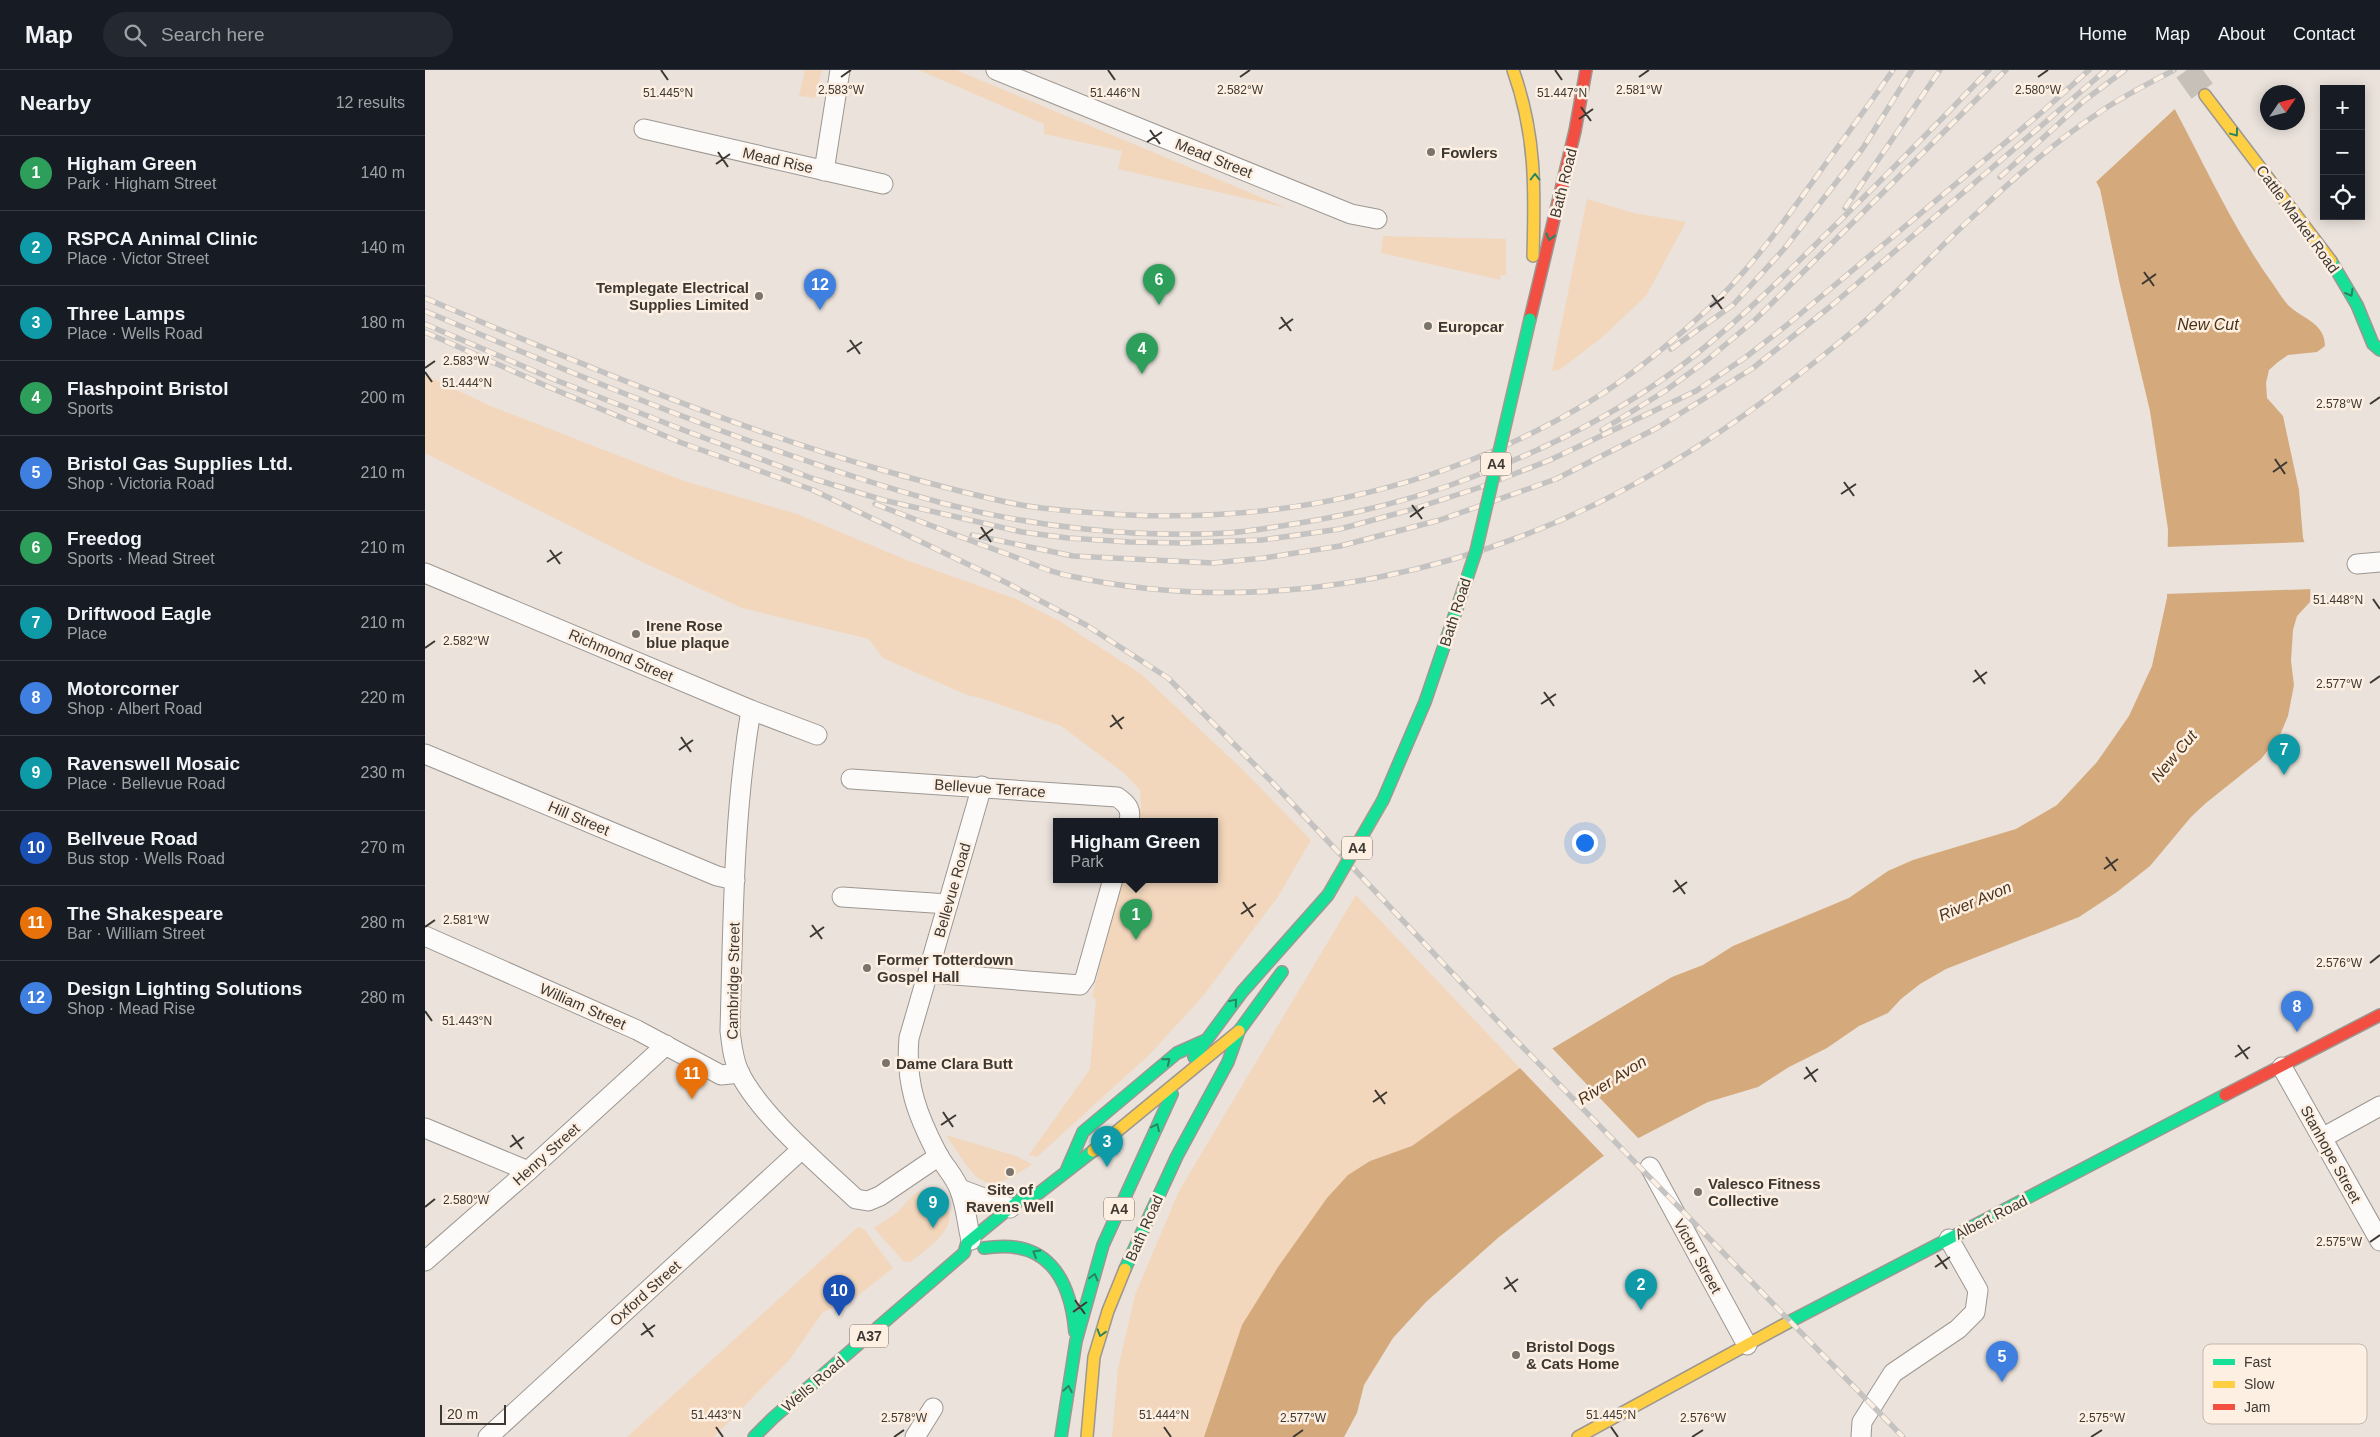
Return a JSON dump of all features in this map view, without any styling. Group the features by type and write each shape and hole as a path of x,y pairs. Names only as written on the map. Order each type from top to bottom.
{"main road":[{"name":"Bath Road","path":"1513,70 1530,122 1535,152 1533,274 1536,295"},
{"name":"Bath Road","path":"1296,950 1383,800 1425,702 1457,608 1476,550 1575,131 1586,70"},
{"name":"Cattle Market Road","path":"2205,95 2323,248 2357,305 2373,344 2380,350"},
{"name":"Bath Road","path":"1061,1437 1076,1341 1103,1245 1161,1115 1204,1041 1242,992 1319,908"},
{"name":"Bath Road","path":"1179,1083 1239,1031 1286,966"},
{"name":"Albert Road","path":"1578,1437 1837,1296 2380,1015"},
{"name":"Bath Road","path":"1087,1437 1094,1357 1108,1311 1138,1237 1177,1156 1228,1062 1239,1031"},
{"name":"A37","path":"1066,1172 1083,1132 1177,1053 1204,1041"},
{"name":"Wells Road","path":"754,1437 773,1418 973,1247 1022,1198 1039,1193 1179,1083"},
{"name":"Wells Road","path":"1031,1210 1039,1193"},
{"name":"Wells Road","path":"973,1247 998,1237"},
{"path":"973,1247 998,1244 1021,1246 1040,1254 1059,1275 1067,1290 1072,1306 1076,1341"}],"street":[{"name":"Mead Rise","path":"824,171 839,70"},
{"name":"Mead Street","path":"996,70 1351,214 1377,219"},
{"name":"Mead Rise","path":"644,129 883,184"},
{"path":"2357,564 2380,562"},
{"name":"Richmond Street","path":"425,573 751,710 817,735"},
{"name":"Cambridge Street","path":"751,710 744,749 735,880 730,1032 733,1055 740,1073 753,1094 802,1149 856,1199 868,1201 880,1196 939,1156"},
{"name":"Hill Street","path":"425,754 717,876 735,880"},
{"name":"Bellevue Terrace","path":"851,779 982,786 1117,797 1128,813"},
{"name":"Bellevue Road","path":"973,1247 960,1189 939,1156 920,1117 910,1088 907,1063 909,1038 982,786"},
{"path":"929,973 1079,985 1085,978 1112,883"},
{"path":"843,897 948,904"},
{"name":"William Street","path":"425,936 637,1030 721,1074 740,1073"},
{"name":"Henry Street","path":"425,1261 528,1171 666,1044"},
{"name":"Stanhope Street","path":"2282,1067 2380,1241"},
{"path":"2322,1138 2380,1106"},
{"path":"425,1128 528,1171"},
{"name":"Oxford Street","path":"488,1437 802,1149"},
{"name":"Victor Street","path":"1649,1167 1747,1345"},
{"path":"960,1189 1010,1208"},
{"path":"1861,1437 1862,1422 1893,1373 1958,1329 1975,1312 1978,1290 1949,1239"},
{"path":"915,1437 933,1408"}],"shaded area":[{"path":"805,70 822,70 815,98 799,96"},
{"path":"919,70 956,70 1287,208 1118,169 1122,151 1044,134 1044,124"},
{"path":"2079,116 2208,526 2115,789 1908,899 1253,1437 1112,1437 1118,1369 1135,1295 1179,1191 1356,895 1520,1068 1672,977 1703,965 1733,946 1849,898 1888,871 1913,860 2016,829 2057,805 2097,762 2129,716 2152,666 2167,598 2168,529 2150,411 2100,189 2085,160"},
{"path":"1587,199 1633,213 1686,222 1646,296 1600,339 1559,370 1552,371"},
{"path":"1383,236 1506,239 1506,275 1500,275 1501,280 1381,253"},
{"path":"425,375 488,405 684,481 797,514 909,561 1016,599 1061,622 1141,674 1243,770 1311,840 1277,898 1203,996 1150,1054 1037,1157 1029,1155 1090,1069 1096,999 1092,997 1120,883 1218,883 1218,818 1138,818 1141,807 1140,790 1124,773 1061,726 981,698 967,695 883,658 869,639 742,608 638,560 425,453"},
{"path":"946,1135 1016,1156 1032,1164 1001,1182 990,1183 981,1180 965,1163"},
{"path":"924,1189 934,1192 944,1201 949,1213 949,1221 940,1237 910,1262 904,1262 874,1228 898,1212 913,1195"},
{"path":"858,1227 864,1229 893,1268 850,1302 823,1312 790,1359 714,1437 627,1437"}],"water":[{"path":"2156,75 2226,208 2256,259 2287,304 2312,322 2324,338 2325,346 2317,352 2288,355 2278,362 2269,370 2266,383 2267,398 2283,416 2299,490 2303,538 2311,560 2310,602 2297,616 2293,630 2291,661 2294,685 2288,716 2280,735 2261,759 2191,817 2150,866 2117,892 2079,917 1946,969 1920,984 1901,999 1888,1013 1859,1026 1827,1048 1789,1067 1758,1087 1708,1102 1602,1157 1499,1237 1426,1302 1393,1338 1364,1385 1357,1413 1344,1437 1204,1437 1242,1325 1278,1267 1327,1198 1348,1175 1370,1161 1412,1146 1520,1068 1672,977 1703,965 1733,946 1849,898 1888,871 1913,860 2016,829 2057,805 2097,762 2129,716 2152,666 2167,598 2168,529 2150,411 2120,285 2100,189 2085,160"}],"pier":[{"path":"2018,70 2155,70 2177,107 2096,182 2047,106"},
{"path":"2307,542 2314,560 2313,589 2165,594 2165,547"},
{"path":"1551,1047 1640,1140 1606,1158 1518,1066"}],"tunnel":[{"path":"2187,70 2205,95"}],"railway":[{"path":"425,298 594,369 708,413 823,452 986,498 1048,509 1129,515 1190,516 1250,512 1309,504 1367,493 1425,477 1481,456 1536,431 1589,402 1635,370 1708,309 1740,276 1783,222 1893,70"},
{"path":"1671,349 1733,305 1784,249 1863,148 1912,70"},
{"path":"1845,208 1940,70"},
{"path":"425,311 663,409 845,474 946,504 1049,525 1121,532 1192,534 1264,529 1359,511 1452,485 1554,442 1630,401 1677,369 1751,307 1885,176 1989,70"},
{"path":"1602,430 1665,391 1706,361 1756,319 2006,70"},
{"path":"425,324 553,379 814,479 883,500 1022,532 1068,538 1183,543 1262,540 1340,529 1410,510 1481,487 1550,460 1696,391 1746,357 1787,325 2042,112 2089,70"},
{"path":"972,535 1073,556 1213,563 1264,558 1340,546 1440,520 1556,479 1657,428 1753,368 1831,306 2106,70"},
{"path":"2000,177 2085,100 2125,70"},
{"path":"875,504 1054,572 1146,588 1223,592 1299,589 1375,578 1449,560 1522,536 1593,505 1661,469 1713,437 1812,365 1859,326 1962,227 2050,148 2106,108 2174,70"},
{"path":"425,332 682,443 813,490 1007,583 1086,625 1168,678 1272,782 1508,1032 1903,1437"}],"traffic: fast":[{"path":"2331,261 2357,305 2373,344 2380,350"},
{"path":"1457,608 1476,551 1530,319"},
{"path":"1383,800 1425,702 1457,608"},
{"path":"1328,895 1383,800"},
{"path":"1194,1057 1242,992 1328,895"},
{"path":"1125,1269 1177,1156 1228,1062 1239,1031 1282,972"},
{"path":"1067,1169 1083,1132 1177,1053 1204,1041"},
{"path":"1061,1437 1076,1341 1103,1245 1172,1094"},
{"path":"1787,1323 2225,1095"},
{"path":"754,1437 773,1418 964,1253 967,1243 1022,1198 1039,1193 1093,1151"},
{"path":"984,1248 1006,1246 1024,1249 1039,1255 1051,1265 1060,1278 1067,1294 1075,1332"}],"traffic: slow":[{"path":"1513,70 1521,94 1530,139 1534,185 1533,256"},
{"path":"2205,95 2331,261"},
{"path":"1093,1151 1239,1031"},
{"path":"1087,1437 1094,1357 1108,1311 1125,1269"},
{"path":"1578,1437 1787,1323"}],"traffic: jam":[{"path":"1530,319 1575,131 1586,70"},
{"path":"2225,1095 2380,1015"}],"place":[{"name":"Fowlers","path":"1431,152"},
{"name":"Templegate Electrical Supplies Limited","path":"759,296"},
{"name":"Freedog","path":"1159,305"},
{"name":"Design Lighting Solutions","path":"820,310"},
{"name":"Europcar","path":"1428,326"},
{"name":"Flashpoint Bristol","path":"1142,374"},
{"name":"Irene Rose blue plaque","path":"636,634"},
{"name":"Driftwood Eagle","path":"2284,775"},
{"name":"Higham Green","path":"1136,940"},
{"name":"Former Totterdown Gospel Hall","path":"867,968"},
{"name":"Motorcorner","path":"2297,1032"},
{"name":"Dame Clara Butt","path":"886,1063"},
{"name":"The Shakespeare","path":"692,1099"},
{"name":"Three Lamps","path":"1107,1167"},
{"name":"Site of Ravens Well","path":"1010,1172"},
{"name":"Valesco Fitness Collective","path":"1698,1192"},
{"name":"Ravenswell Mosaic","path":"933,1228"},
{"name":"RSPCA Animal Clinic","path":"1641,1310"},
{"name":"Bellveue Road","path":"839,1316"},
{"name":"Bristol Dogs & Cats Home","path":"1516,1355"},
{"name":"Bristol Gas Supplies Ltd.","path":"2002,1382"}],"water label":[{"name":"New Cut","path":"2208,324"},
{"name":"New Cut","path":"2174,756"},
{"name":"River Avon","path":"1975,901"},
{"name":"River Avon","path":"1612,1080"}]}
